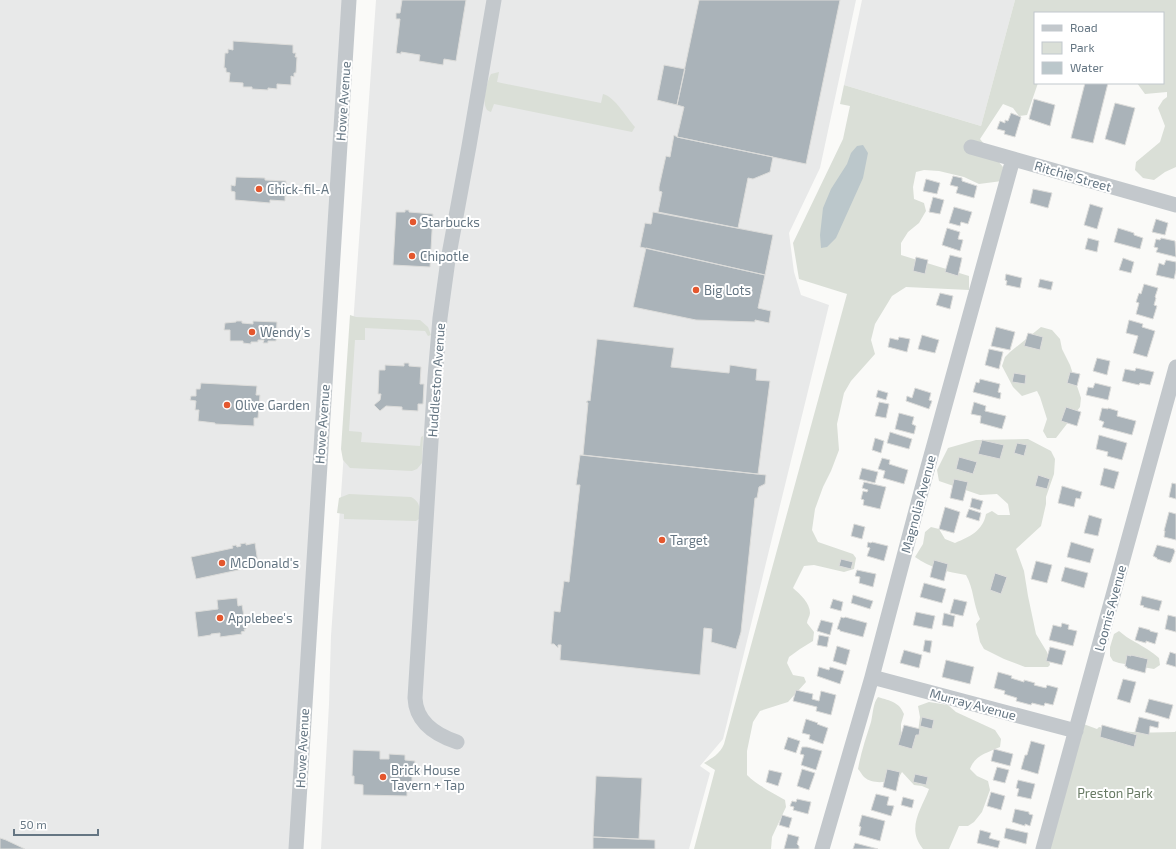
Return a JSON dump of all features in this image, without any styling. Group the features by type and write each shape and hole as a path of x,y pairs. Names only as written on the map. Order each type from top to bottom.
{"street":[{"name":"Howe Avenue","path":"296,849 349,0"},
{"name":"Huddleston Avenue","path":"457,742 442,737 430,728 417,711 414,698 440,318 448,260 494,0"},
{"name":"Ritchie Street","path":"971,147 1176,205"},
{"name":"Magnolia Avenue","path":"822,849 872,677 921,492 1013,159"},
{"name":"Loomis Avenue","path":"1043,849 1176,367"},
{"name":"Murray Avenue","path":"872,677 1076,731"}],"shaded area":[{"path":"0,0 349,0 296,849 0,849"},
{"path":"376,0 856,0 820,168 789,233 794,272 801,295 829,305 723,739 700,766 710,773 689,849 321,849 331,636"},
{"path":"862,0 1015,0 981,126 844,85"}],"green space":[{"path":"1015,0 1176,0 1176,167 1165,172 1154,180 1143,178 1135,170 1136,162 1160,142 1165,126 1158,108 1167,97 1167,92 1145,94 1138,84 1164,84 1164,12 1034,12 1034,84 1038,84 1027,115 1019,116 1013,108 1003,104 980,139 1003,167 1002,181 979,184 964,177 939,171 924,170 916,172 913,187 914,199 924,203 926,211 919,223 908,232 901,243 901,255 969,276 969,290 906,287 892,296 875,324 871,340 875,354 851,381 844,393 837,424 839,450 815,509 812,530 818,542 853,554 856,558 854,569 844,572 814,565 804,566 793,588 806,602 810,609 807,623 814,632 813,641 789,657 787,663 793,675 804,677 806,682 788,702 760,711 753,722 747,751 747,775 760,786 785,800 786,807 772,837 771,849 694,849 715,770 704,763 718,753 724,744 847,294 799,279 793,243 843,139 850,106 840,104 844,85 981,126"},
{"path":"499,72 497,82 601,103 603,94 616,103 635,127 632,132 494,104 491,112 487,110 485,105 488,81 491,74"},
{"path":"350,315 356,317 420,320 428,327 431,335 428,336 425,331 365,328 365,340 355,340 349,431 361,432 361,442 420,446 421,437 423,436 422,463 417,469 412,471 350,468 343,460 341,449"},
{"path":"1041,327 1052,330 1060,339 1062,349 1070,365 1081,398 1080,407 1056,438 1047,438 1043,431 1047,419 1037,391 1022,396 1013,387 1002,366 1005,357 1010,352"},
{"path":"1028,439 1051,451 1055,459 1054,474 1046,497 1041,526 1016,549 1024,571 1036,634 1047,652 1050,665 1048,667 1025,667 984,649 980,642 976,624 980,619 971,586 966,575 939,569 915,557 923,544 925,532 931,527 939,529 945,539 955,543 975,533 982,525 986,514 992,511 998,515 1010,515 1008,504 997,494 980,495 939,481 937,470 948,448 976,440"},
{"path":"349,494 411,497 417,501 420,509 419,519 416,521 344,519 344,514 337,513 339,498"},
{"path":"1119,631 1159,658 1160,665 1154,669 1113,661 1110,656 1110,647 1114,634"},
{"path":"878,697 894,702 902,710 904,714 901,724 901,735 918,732 920,717 918,706 929,702 948,705 956,712 995,730 1001,739 1000,747 978,757 972,764 970,769 977,776 988,781 990,790 982,812 974,822 968,826 959,826 949,849 923,849 918,841 915,826 919,812 929,789 914,785 902,772 898,779 885,782 876,782 868,780 858,769 871,722 874,705"},
{"name":"Preston Park","path":"1078,722 1097,729 1099,727 1146,732 1176,731 1176,849 1043,849"}],"water":[{"path":"863,145 868,153 863,178 836,238 827,247 821,248 820,235 823,208 831,189 847,164 851,153 857,146"}],"building":[{"path":"402,0 466,0 456,61 444,59 443,65 419,61 420,55 401,52 401,54 396,53 400,19 396,19 396,13 400,13"},
{"path":"699,0 840,0 806,164 677,137 684,107 677,105"},
{"path":"233,41 293,45 293,53 296,53 295,57 297,57 296,73 294,73 294,77 291,76 291,85 277,84 277,89 268,88 268,90 252,89 252,87 243,87 243,83 229,82 230,73 226,72 226,68 224,68 225,53 228,53 228,49 233,50"},
{"path":"664,65 685,69 677,105 657,100"},
{"path":"1085,84 1108,84 1093,143 1071,138"},
{"path":"1034,99 1055,105 1050,126 1029,119"},
{"path":"1115,103 1135,108 1125,145 1105,139"},
{"path":"1011,113 1021,117 1015,137 1004,134 1005,131 997,129 1000,121 1005,123 1005,120 1008,121"},
{"path":"674,135 677,137 773,157 770,172 753,179 748,178 738,228 658,212 662,192 659,191 659,187 666,156 670,157"},
{"path":"953,176 962,178 962,181 977,186 974,198 956,193 958,187 950,185"},
{"path":"236,177 265,178 265,180 286,181 286,186 290,187 289,195 285,196 285,201 270,200 270,203 235,200 235,192 231,191 231,185 235,186"},
{"path":"926,179 940,183 937,194 923,191"},
{"path":"1033,189 1052,193 1048,208 1030,203"},
{"path":"933,197 944,200 940,214 929,212"},
{"path":"1090,204 1103,208 1097,229 1084,225"},
{"path":"954,207 972,212 968,224 961,222 960,226 949,223"},
{"path":"405,210 409,210 409,212 433,214 430,267 393,265 396,212 405,212"},
{"path":"653,212 773,235 765,275 640,247 645,223 651,224"},
{"path":"1156,219 1168,223 1165,235 1152,232"},
{"path":"947,228 960,232 958,239 963,240 960,251 942,245"},
{"path":"1118,228 1134,233 1134,235 1143,238 1140,249 1114,242"},
{"path":"1088,238 1099,241 1097,252 1085,249"},
{"path":"1161,238 1175,241 1176,257 1156,252 1158,248 1154,247 1156,239 1160,240"},
{"path":"646,248 765,275 758,308 771,311 769,323 755,320 755,322 696,320 633,307"},
{"path":"950,255 962,258 958,276 945,272"},
{"path":"916,257 928,260 925,274 913,271"},
{"path":"1123,258 1134,262 1131,273 1119,270"},
{"path":"1166,260 1176,262 1174,279 1156,275 1159,263 1164,265"},
{"path":"1006,274 1022,278 1020,288 1006,285"},
{"path":"1040,279 1053,282 1051,290 1038,287"},
{"path":"1144,284 1158,288 1154,305 1157,306 1153,319 1136,314 1139,303 1136,302 1139,293 1141,294"},
{"path":"940,293 953,296 950,309 936,305"},
{"path":"1129,320 1143,324 1142,327 1155,331 1147,357 1133,353 1138,336 1126,333"},
{"path":"236,321 253,324 253,321 277,322 276,341 268,341 268,343 263,343 264,340 258,340 258,342 251,342 251,344 243,343 243,341 230,341 230,330 224,330 225,323"},
{"path":"996,327 1015,332 1010,350 991,346"},
{"path":"1028,333 1043,337 1040,350 1024,346"},
{"path":"922,335 939,340 935,353 918,349"},
{"path":"899,337 910,339 907,352 888,347 890,338 898,340"},
{"path":"597,339 674,348 671,367 729,373 730,365 757,369 756,380 770,381 758,474 583,455 588,403 586,402 589,400 590,401"},
{"path":"989,349 1003,352 999,369 985,365"},
{"path":"1097,358 1110,361 1107,375 1093,371"},
{"path":"404,363 409,363 409,366 421,367 420,384 424,384 423,404 418,404 418,411 402,410 402,407 386,406 380,411 374,405 380,400 381,394 378,394 379,370 385,370 385,365 404,366"},
{"path":"1136,368 1154,372 1150,385 1140,383 1139,385 1122,381 1125,369 1135,371"},
{"path":"1070,372 1080,374 1077,386 1067,383"},
{"path":"1014,373 1026,375 1025,384 1012,382"},
{"path":"980,379 1000,384 998,392 1001,393 1000,399 973,392 976,382 979,383"},
{"name":"Olive Garden","path":"201,383 257,386 256,395 260,395 258,418 254,418 254,426 215,424 198,421 199,410 195,410 196,401 190,400 191,396 196,396 196,389 200,389"},
{"path":"1095,383 1111,387 1108,400 1086,395 1088,387 1093,388"},
{"path":"915,388 931,393 929,400 932,401 929,409 906,401 907,396 912,398"},
{"path":"878,390 888,393 886,400 876,397"},
{"path":"879,402 889,404 886,418 875,416"},
{"path":"974,402 986,406 985,411 1006,416 1002,429 980,423 981,416 971,414"},
{"path":"1066,407 1081,412 1077,426 1061,421"},
{"path":"1102,408 1118,411 1117,416 1136,421 1132,435 1102,427 1104,422 1099,420"},
{"path":"899,413 914,417 912,424 916,426 914,434 895,429"},
{"path":"890,432 912,439 909,449 887,443"},
{"path":"1099,435 1127,443 1122,460 1107,456 1108,452 1096,449"},
{"path":"875,438 884,441 881,453 872,450"},
{"path":"982,440 1004,445 1000,459 978,454"},
{"path":"1017,443 1027,445 1024,456 1014,453"},
{"name":"Target","path":"580,455 766,475 765,484 759,487 757,498 755,498 741,632 736,649 711,642 712,629 704,628 700,675 560,660 561,645 558,645 558,648 554,644 551,644 554,611 560,612 564,581 569,582 580,485 576,485"},
{"path":"959,457 977,462 973,474 956,469"},
{"path":"882,458 890,460 889,464 908,470 904,484 883,478 885,471 878,469"},
{"path":"862,468 878,472 875,483 859,479"},
{"path":"1104,468 1119,472 1114,489 1100,485"},
{"path":"1038,475 1050,479 1047,489 1035,486"},
{"path":"954,479 968,482 963,501 950,498"},
{"path":"864,482 886,487 880,509 863,505 864,500 861,499 863,491 867,492 868,490 862,488"},
{"path":"1172,483 1176,484 1176,499 1169,497"},
{"path":"1062,486 1082,492 1080,499 1076,498 1074,507 1058,503"},
{"path":"972,498 983,501 980,510 970,507"},
{"path":"945,507 960,512 954,533 939,529"},
{"path":"969,509 981,513 979,521 966,517"},
{"path":"1169,512 1176,514 1176,540 1164,537"},
{"path":"1089,515 1102,519 1098,536 1084,533"},
{"path":"854,524 865,527 862,539 851,536"},
{"path":"868,542 888,546 884,561 867,556 870,548 867,547"},
{"path":"1071,542 1094,549 1090,563 1067,557"},
{"path":"246,543 246,545 255,543 258,563 243,566 243,569 196,579 191,557 233,548 232,546 236,545 237,547 241,546 240,544"},
{"path":"1157,545 1174,549 1175,551 1170,563 1157,559 1153,556"},
{"path":"841,559 853,562 851,569 839,566"},
{"path":"934,560 948,564 944,581 930,577"},
{"path":"1036,561 1052,565 1047,583 1031,579"},
{"path":"1065,567 1088,573 1084,588 1061,581"},
{"path":"857,570 876,574 873,587 859,583 860,577 855,576"},
{"path":"995,573 1007,577 1001,594 990,590"},
{"path":"924,583 946,589 942,603 920,597"},
{"path":"853,595 873,601 870,609 851,603"},
{"path":"1142,596 1162,601 1159,611 1140,605"},
{"name":"Applebee's","path":"237,598 238,606 242,605 246,627 246,629 244,629 245,631 241,632 242,634 220,637 220,633 198,637 195,612 218,609 217,600"},
{"path":"833,599 843,602 841,611 830,608"},
{"path":"954,599 967,602 963,616 950,613"},
{"path":"916,612 935,616 932,629 913,625"},
{"path":"944,613 955,616 953,627 942,625"},
{"path":"1168,615 1176,617 1176,632 1165,629"},
{"path":"841,617 867,623 863,637 837,629"},
{"path":"821,620 833,623 830,635 817,631"},
{"path":"1062,623 1069,625 1068,629 1077,631 1073,646 1049,640 1053,625 1061,627"},
{"path":"1139,627 1158,633 1155,644 1135,640"},
{"path":"819,635 829,637 827,647 817,645"},
{"path":"925,640 932,641 930,653 923,651"},
{"path":"837,646 850,650 846,665 833,661"},
{"path":"1050,647 1066,651 1062,665 1046,661"},
{"path":"904,650 922,655 919,668 900,663"},
{"path":"1170,652 1176,654 1176,667 1166,664"},
{"path":"1127,655 1148,659 1145,673 1127,668 1125,666"},
{"path":"946,660 974,667 970,684 942,677"},
{"path":"819,667 829,670 830,667 844,671 840,684 817,676"},
{"path":"998,672 1012,676 1011,678 1024,682 1024,680 1035,683 1034,685 1046,688 1047,685 1058,688 1053,705 1045,703 1044,706 1032,703 1031,705 1016,701 1017,698 1004,694 1005,691 994,688"},
{"path":"1123,679 1136,682 1130,703 1117,699"},
{"path":"796,690 813,694 812,699 819,701 821,691 836,695 831,715 816,711 817,707 793,701"},
{"path":"1149,699 1173,705 1169,719 1145,712"},
{"path":"922,717 934,720 932,729 920,726"},
{"path":"1139,717 1159,722 1158,728 1150,726 1149,735 1135,732"},
{"path":"806,719 828,728 823,744 809,739 810,735 802,733"},
{"path":"904,725 920,729 919,735 916,735 912,749 898,745"},
{"path":"1102,725 1137,735 1134,747 1100,737"},
{"path":"788,737 800,741 796,753 784,749"},
{"path":"1031,741 1045,745 1038,774 1021,769"},
{"path":"802,747 822,751 816,770 801,765 804,755 800,754"},
{"path":"994,749 1013,754 1010,766 991,761"},
{"path":"353,750 380,751 380,759 389,759 389,754 405,755 405,760 415,761 414,770 408,770 408,775 412,775 412,790 407,790 407,796 363,795 363,785 354,784 354,776 352,776"},
{"path":"997,767 1009,770 1005,783 993,780"},
{"path":"802,769 815,773 809,790 797,786"},
{"path":"887,769 900,772 896,791 883,787"},
{"path":"769,770 782,773 778,786 766,782"},
{"path":"915,774 928,777 926,785 913,782"},
{"path":"596,776 642,778 639,839 593,837"},
{"path":"1018,780 1035,784 1031,799 1017,796 1019,789 1016,788"},
{"path":"991,792 1005,796 1001,810 987,806"},
{"path":"876,794 889,797 887,805 894,806 891,816 871,810"},
{"path":"903,797 914,800 912,808 901,805"},
{"path":"797,799 811,802 808,814 793,810 794,807 790,806 792,801 796,802"},
{"path":"1015,809 1029,812 1029,814 1033,815 1030,826 1012,822"},
{"path":"782,815 792,818 789,828 779,825"},
{"path":"862,815 885,821 880,841 859,835 861,827 859,826"},
{"path":"1006,828 1028,833 1026,844 1004,838"},
{"path":"980,830 991,833 989,838 1000,841 998,848 977,843"},
{"path":"788,834 799,837 797,844 799,849 784,849"},
{"path":"593,837 655,840 655,849 593,849"},
{"path":"0,838 6,840 25,849 0,849"},
{"path":"855,843 878,849 853,849"}],"place":[{"name":"Chick-fil-A","path":"259,189"},
{"name":"Starbucks","path":"413,222"},
{"name":"Chipotle","path":"412,256"},
{"name":"Big Lots","path":"696,290"},
{"name":"Wendy's","path":"252,332"},
{"name":"Olive Garden","path":"227,405"},
{"name":"Target","path":"662,540"},
{"name":"McDonald's","path":"222,563"},
{"name":"Applebee's","path":"220,618"},
{"name":"Brick House Tavern + Tap","path":"383,777"}]}
